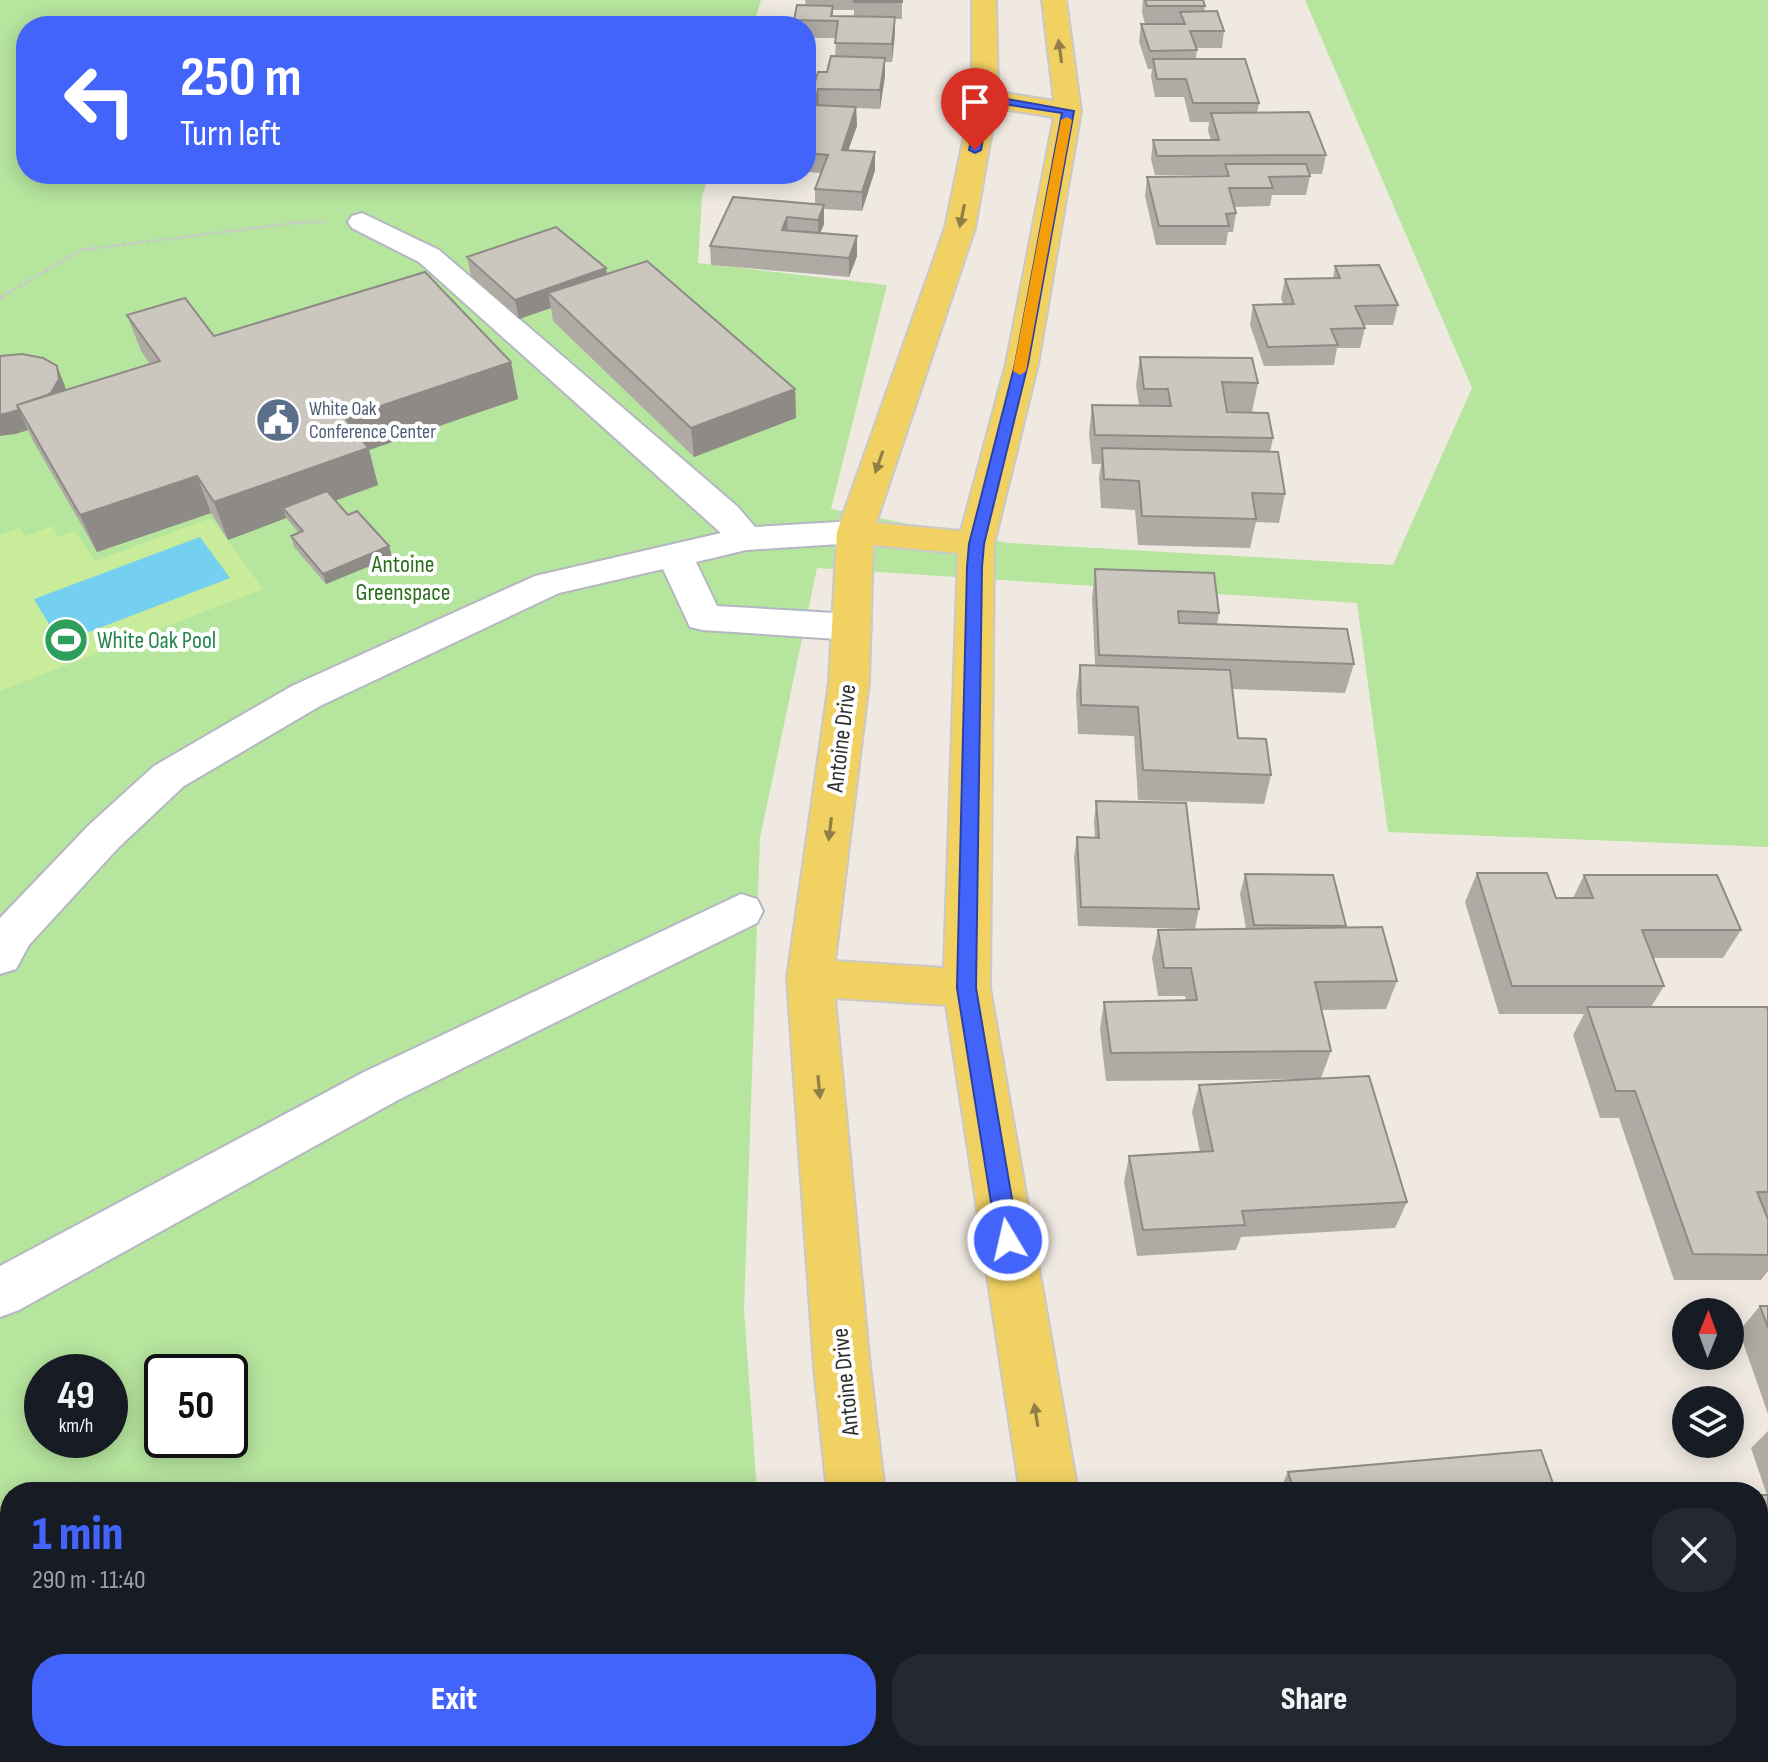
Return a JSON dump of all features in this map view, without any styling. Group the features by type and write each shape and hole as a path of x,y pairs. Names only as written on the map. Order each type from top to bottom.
{"main road":[{"name":"Antoine Drive","path":"855,1482 842,1367 810,978 849,682 855,532 960,228 985,98 984,0"},
{"path":"1047,1482 967,988 976,544 1022,364 1068,111 1054,0"},
{"path":"985,98 1068,111"},
{"path":"855,532 976,544"},
{"path":"810,978 967,988"}],"lane":[{"path":"362,222 429,256 725,515 746,539"},
{"path":"0,956 13,933 84,858 169,776 306,696 548,584 746,539 855,532"},
{"path":"675,556 703,618 852,627"},
{"path":"0,1293 381,1086 741,911"}],"path":[{"path":"0,298 81,250 302,222 362,222"}],"green space":[{"name":"Antoine Greenspace","path":"0,0 761,0 756,16 16,16 16,184 706,184 702,197 698,263 887,285 831,509 1009,543 1393,565 1472,388 1305,0 1768,0 1768,847 1388,832 1357,603 817,568 760,838 744,1309 756,1482 0,1482"},
{"name":"White Oak Pool","path":"211,518 263,589 0,691 0,535 19,528 25,536 52,526 59,537 75,531 95,561"}],"water":[{"path":"200,537 230,578 60,643 34,599"}],"building":[{"path":"902,0 902,2 854,2"},
{"path":"1145,0 1203,0 1205,6 1147,6"},
{"path":"797,5 833,6 831,16 895,17 892,44 835,43 838,21 816,20 816,16 795,16"},
{"path":"1217,11 1224,31 1190,31 1197,50 1150,51 1141,24 1185,24 1180,12"},
{"path":"831,56 885,58 880,90 818,89 816,99 818,72 827,72"},
{"path":"1153,59 1245,59 1259,103 1193,103 1186,79 1157,79"},
{"path":"816,105 856,107 842,150 875,152 862,192 815,189 828,155 816,154"},
{"path":"1309,112 1326,155 1157,156 1153,140 1219,140 1211,113"},
{"path":"1225,164 1306,164 1310,176 1269,177 1273,188 1229,188 1236,213 1226,214 1229,226 1159,226 1147,177 1229,176"},
{"path":"733,197 824,205 818,220 787,217 782,230 857,236 849,258 710,246"},
{"path":"556,227 606,268 515,300 467,257"},
{"path":"647,261 795,389 691,428 548,293"},
{"path":"1379,265 1398,305 1355,306 1365,328 1331,329 1338,345 1268,347 1253,305 1294,304 1285,279 1340,278 1335,266"},
{"name":"White Oak Conference Center","path":"425,272 511,362 345,418 368,448 214,502 197,476 80,515 17,405 160,361 127,315 185,298 214,336"},
{"path":"22,354 43,358 57,366 59,379 51,393 17,405 19,410 0,415 0,356"},
{"path":"1140,357 1252,358 1258,383 1222,382 1227,412 1268,413 1273,438 1095,435 1092,405 1171,406 1168,389 1144,389"},
{"path":"1102,448 1278,452 1285,494 1252,493 1256,519 1142,516 1139,481 1104,479"},
{"path":"327,491 348,515 357,511 389,546 323,574 291,536 303,531 283,508"},
{"path":"1095,569 1214,573 1219,613 1178,611 1179,623 1347,629 1354,664 1099,655"},
{"path":"1080,665 1230,670 1238,738 1266,739 1271,775 1143,770 1138,707 1081,705"},
{"path":"1096,801 1186,803 1199,909 1081,907 1077,837 1099,838"},
{"path":"1477,873 1547,873 1556,898 1593,898 1584,875 1717,875 1741,930 1642,930 1664,986 1512,986"},
{"path":"1245,874 1333,875 1346,926 1254,925"},
{"path":"1382,927 1397,981 1315,982 1331,1051 1111,1053 1104,1002 1197,1000 1191,968 1164,968 1158,930"},
{"path":"1587,1007 1767,1007 1768,1192 1757,1192 1768,1219 1768,1255 1693,1254 1635,1091 1616,1091"},
{"path":"1369,1076 1407,1202 1242,1211 1245,1225 1143,1230 1129,1156 1213,1151 1199,1085"},
{"path":"1760,1306 1768,1306 1768,1328"},
{"path":"1541,1450 1552,1482 1291,1482 1288,1472"}],"slow traffic":[{"path":"1020,371 1067,120"}],"place":[{"name":"White Oak Conference Center","path":"278,420"},
{"name":"White Oak Pool","path":"66,640"}],"route":[{"path":"975,150 985,98 1068,111 1022,364 976,544 974,567 967,988 1008,1240"}]}
